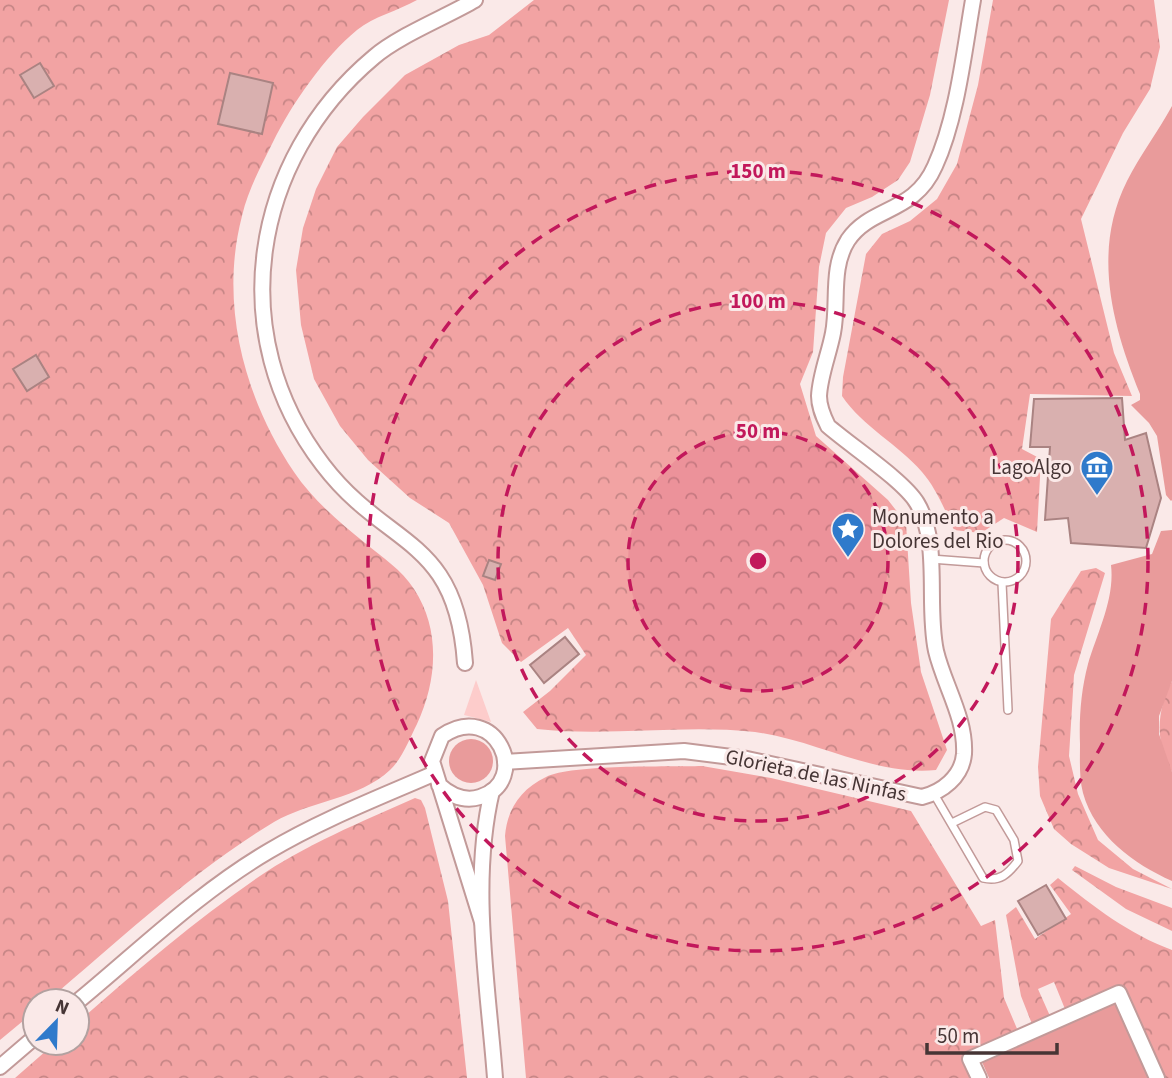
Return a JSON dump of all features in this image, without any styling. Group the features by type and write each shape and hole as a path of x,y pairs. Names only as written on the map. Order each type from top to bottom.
{"street":[{"path":"465,663 463,631 454,598 444,578 415,545 354,499 323,465 302,433 278,384 265,327 262,276 267,233 279,185 306,133 332,97 375,55 475,0"},
{"name":"Glorieta de las Ninfas","path":"505,762 684,751 747,759 922,797 934,794 957,774 964,757 962,729 933,631 925,517 915,500 828,426 821,412 819,395 833,332 839,260 848,240 859,228 917,195 935,166 950,118 973,0"},
{"path":"482,922 436,780 434,749 442,736 462,727 484,729 493,735 501,744 505,762 502,778 492,791 484,838 482,922 495,1078"},
{"path":"436,780 461,799 474,799 492,791"},
{"path":"91,991 228,878 259,857 307,830 436,780"},
{"path":"979,1078 970,1059 1119,993 1157,1078"},
{"path":"0,1067 21,1049"}],"lane":[{"path":"1011,539 1018,542 1027,560 1023,572 1013,582 1002,583 989,577 984,563 988,548 994,542 1011,539"},
{"path":"930,559 984,563"},
{"path":"1002,583 1008,710"},
{"path":"934,794 983,878 993,880 1007,875 1018,862 1014,840 996,810 985,807 952,823"}],"green space":[{"path":"0,0 417,0 357,30 333,53 299,97 273,142 248,197 236,249 233,283 241,349 250,382 276,443 301,482 318,501 404,576 423,605 429,621 433,656 424,708 398,760 378,780 349,794 288,815 244,841 157,907 63,987 21,987 21,1023 0,1040"},
{"path":"534,0 949,0 930,95 910,162 898,180 872,197 846,208 826,233 819,267 813,352 800,384 816,436 888,500 906,523 911,603 921,672 947,750 936,770 890,768 755,732 700,729 591,732 537,729 523,712 550,691 586,655 568,628 521,662 502,643 483,585 449,523 410,498 368,460 340,426 314,379 301,325 296,270 303,228 316,189 337,147 405,75 459,45 489,35"},
{"path":"993,0 1154,0 1160,47 1150,89 1123,133 1081,219 1114,353 1132,396 1030,394 1022,449 1041,459 1037,532 1004,518 981,533 954,530 936,492 922,472 860,417 842,396 843,377 866,254 882,234 910,221 937,199 957,164 978,85"},
{"path":"1096,568 1105,573 1074,675 1069,756 1078,794 1098,840 1133,869 1172,889 1109,868 1071,844 1054,829 1040,796 1038,767 1051,619 1081,571"},
{"path":"1172,681 1172,772 1160,738 1160,715"},
{"path":"702,766 771,778 911,811 981,926 995,920 1004,998 1018,1031 962,1057 970,1078 526,1078 505,836 512,809 529,787 559,773 598,768"},
{"path":"415,798 421,800 425,808 448,901 467,1078 15,1078 39,1057 91,1057 91,1011 187,930 257,878 354,825"},
{"path":"1075,866 1116,887 1172,908 1172,931 1126,909 1072,870"},
{"path":"1058,878 1127,928 1172,950 1172,1078 1165,1078 1123,985 1065,1009 1054,982 1038,989 1050,1016 1032,1024 1021,996 1006,915 1016,907 1035,939 1071,914 1050,885"}],"shaded area":[{"path":"1172,106 1171,501 1166,495 1157,436 1149,423 1131,405 1140,400 1140,394 1114,315 1108,261 1116,207 1127,181"},
{"path":"1172,530 1172,681 1159,716 1159,734 1172,772 1172,881 1130,857 1106,835 1097,822 1083,793 1080,734 1084,684 1108,603 1111,565 1152,554 1161,531"},
{"path":"476,680 491,722 464,715"},
{"path":"471,739 487,745 493,761 487,777 471,783 455,777 449,761 455,745"},
{"path":"1116,1003 1149,1078 989,1078 982,1062"}],"building":[{"path":"40,63 54,86 34,98 20,75"},
{"path":"230,73 273,83 262,134 218,124"},
{"path":"36,355 49,377 27,391 13,369"},
{"path":"1122,398 1125,440 1146,433 1161,498 1146,548 1071,543 1068,518 1045,520 1050,447 1030,447 1034,399"},
{"path":"489,560 501,564 495,580 483,576"},
{"path":"565,637 579,654 544,683 530,665"},
{"path":"1046,885 1066,919 1038,935 1018,901"}],"place":[{"name":"LagoAlgo","path":"1097,497"},
{"name":"Monumento a Dolores del Rio","path":"848,559"}]}
